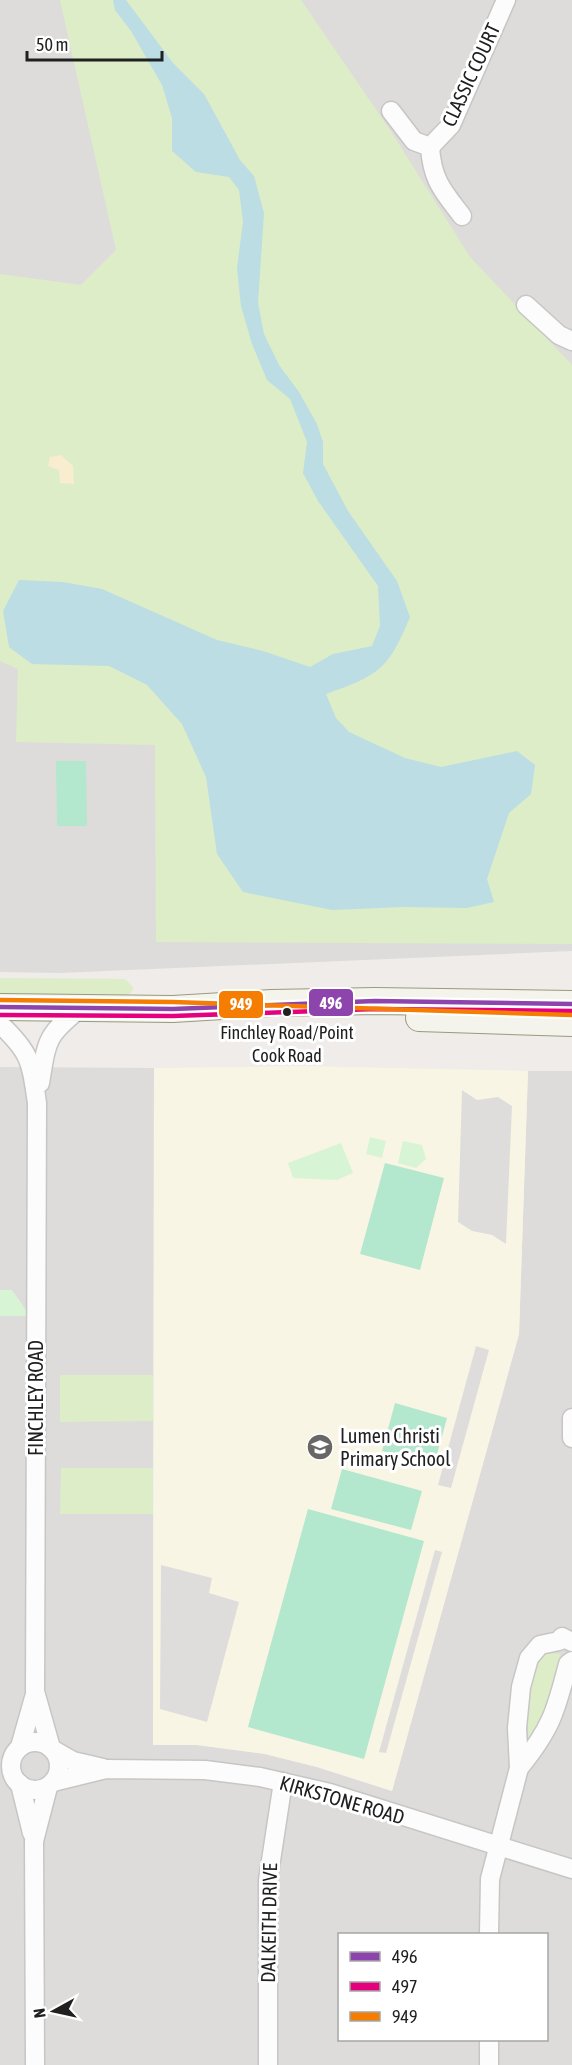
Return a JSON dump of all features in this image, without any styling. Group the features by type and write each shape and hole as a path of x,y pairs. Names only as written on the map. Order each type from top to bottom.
{"main road":[{"path":"0,1007 172,1009 272,1003 489,1012 572,1023"},
{"path":"489,1012 572,1004"}],"street":[{"name":"CLASSIC COURT","path":"462,216 438,184 432,169 430,147 451,125 506,0"},
{"name":"CLASSIC COURT","path":"391,111 414,141 430,147"},
{"path":"526,305 559,335 572,341"},
{"name":"FINCHLEY ROAD","path":"20,1748 35,1694 37,1103 43,1057 48,1040 61,1024 82,1007"},
{"name":"FINCHLEY ROAD","path":"0,1024 18,1041 29,1058 37,1103"},
{"path":"572,1418 572,1438"},
{"path":"489,1933 490,1879 519,1768 518,1718 521,1687 529,1658 540,1645 565,1642 570,1663 556,1712 540,1742 519,1768"},
{"name":"FINCHLEY ROAD","path":"35,1694 52,1749"},
{"path":"0,1757 35,1742 52,1749 59,1764 58,1774 50,1784 34,1841"},
{"path":"20,1748 12,1764 13,1775 19,1784 34,1841 34,2065"},
{"name":"KIRKSTONE ROAD","path":"52,1749 73,1761 106,1769 205,1770 283,1782 572,1869"},
{"name":"KIRKSTONE ROAD","path":"50,1784 106,1769"},
{"path":"0,1776 34,1790 50,1784"},
{"name":"DALKEITH DRIVE","path":"268,2065 268,1880 283,1782"},
{"path":"489,2041 489,2065"}],"shaded area":[{"path":"0,0 572,0 572,951 59,973 0,972"},
{"name":"Lumen Christi Primary School","path":"304,1066 528,1071 519,1334 392,1791 317,1767 265,1754 197,1745 153,1745 154,1068"},
{"path":"0,1067 154,1068 153,1744 197,1745 265,1754 317,1767 392,1791 519,1334 528,1071 572,1071 572,2065 0,2065"},
{"path":"462,1090 477,1100 498,1097 512,1106 506,1244 492,1235 472,1231 458,1222"},
{"path":"476,1346 489,1350 451,1488 438,1485"},
{"path":"435,1550 442,1552 386,1753 379,1752"},
{"path":"161,1565 212,1578 209,1593 239,1602 207,1722 160,1709"}],"green space":[{"path":"60,0 301,0 390,130 470,257 572,365 572,944 156,942 155,745 16,742 18,669 0,661 0,274 81,285 116,250"},
{"path":"56,761 86,761 87,826 57,826"},
{"path":"0,978 125,979 134,988 128,996 119,997 0,996"},
{"path":"370,1137 386,1141 382,1158 366,1154"},
{"path":"403,1141 422,1145 426,1159 416,1168 398,1163"},
{"path":"341,1143 353,1173 337,1180 293,1178 288,1163"},
{"path":"385,1163 444,1178 420,1270 360,1254"},
{"path":"0,1290 12,1290 30,1316 0,1316"},
{"path":"60,1375 153,1375 153,1421 60,1422"},
{"path":"395,1403 447,1418 434,1465 382,1451"},
{"path":"61,1468 153,1468 153,1514 60,1514"},
{"path":"342,1469 422,1491 411,1530 331,1509"},
{"path":"308,1509 424,1541 364,1759 248,1727"},
{"path":"548,1652 560,1654 565,1667 529,1746 528,1710 531,1682 540,1659"}],"sand":[{"path":"61,455 73,466 74,484 60,483 59,470 48,466 50,457"}],"water":[{"path":"113,0 126,0 173,63 204,94 240,160 254,176 264,213 258,303 264,334 279,365 299,392 317,424 323,442 323,464 348,511 397,581 410,617 395,649 380,668 358,681 326,694 336,718 349,732 405,758 441,767 517,751 535,765 531,794 509,813 487,879 494,902 467,908 403,907 332,910 243,892 217,854 206,777 182,724 147,685 109,666 32,664 9,647 3,611 19,580 63,582 102,589 217,640 263,651 310,667 333,654 372,646 380,626 378,586 318,501 303,473 307,442 290,399 267,380 252,344 241,306 237,268 243,222 239,190 229,177 196,172 172,151 172,118 162,85 131,31 115,10"}],"transit line":[{"name":"949","path":"0,1000 173,1002 572,1015"},
{"name":"496","path":"0,1007 173,1009 375,1001 572,1004"},
{"name":"497","path":"0,1015 173,1016 375,1009 572,1011"}],"place":[{"name":"Finchley Road/Point Cook Road","path":"287,1012"},
{"name":"Lumen Christi Primary School","path":"320,1447"}]}
